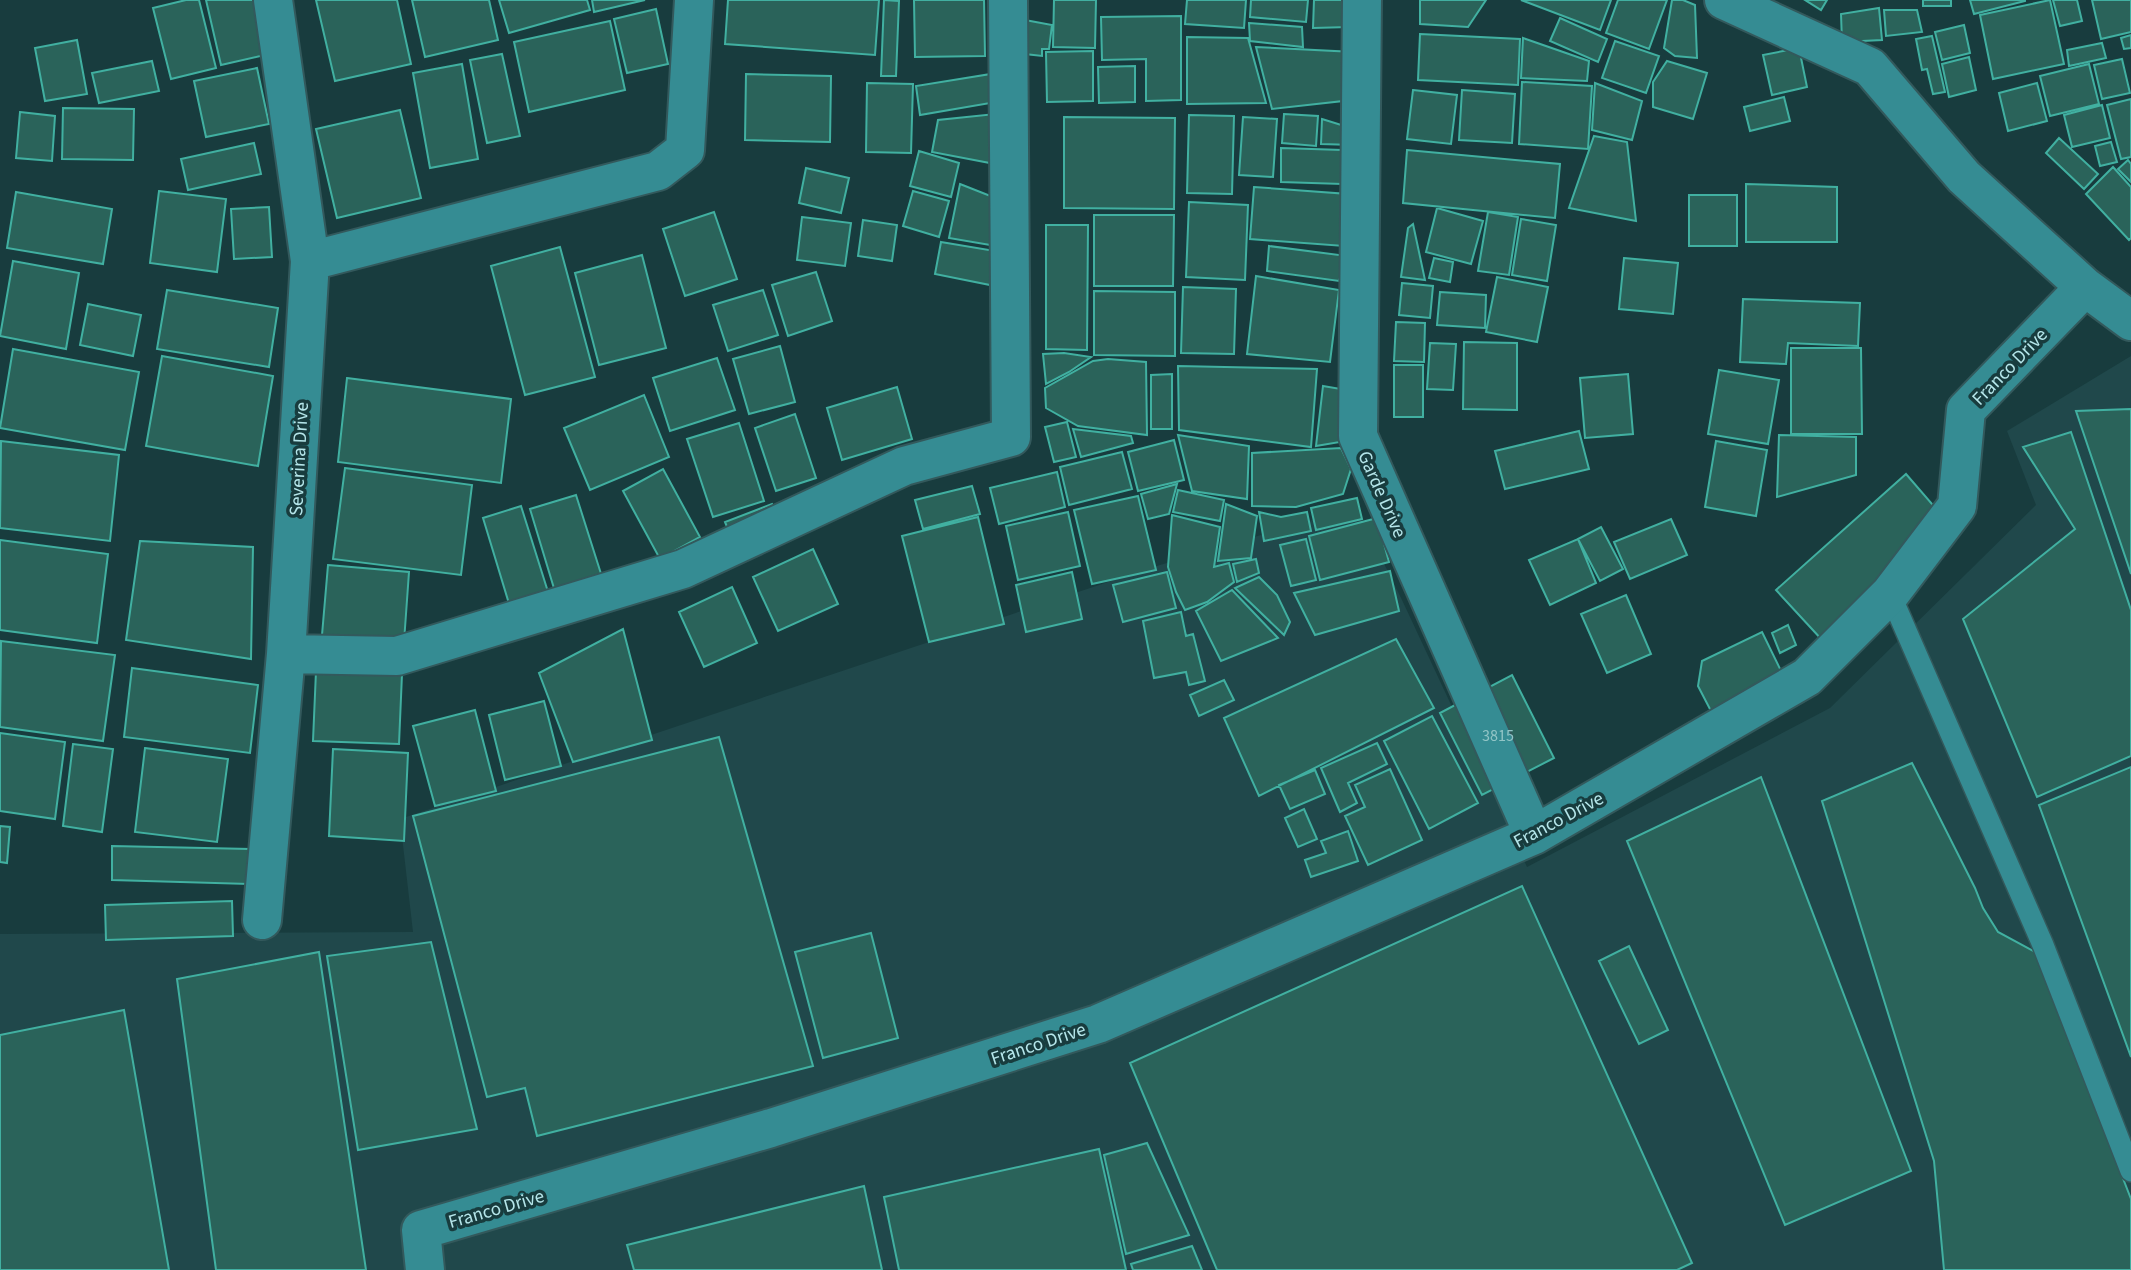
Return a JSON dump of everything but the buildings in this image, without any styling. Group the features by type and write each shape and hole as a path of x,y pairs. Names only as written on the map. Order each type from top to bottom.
{"street":[{"name":"Severina Drive","path":"262,920 286,654 310,261 273,0"},
{"path":"310,261 658,171 685,150 694,0"},
{"path":"286,654 397,656 682,569 904,466 1012,437 1008,0"},
{"name":"Garde Drive","path":"1362,0 1358,436 1534,835"},
{"path":"1724,0 1870,66 1964,177 2085,287 2131,321"},
{"name":"Franco Drive","path":"425,1270 421,1230 771,1128 1098,1024 1534,835 1807,677 1890,594 1957,506 1966,410 2085,287"}],"lane":[{"path":"1890,594 2043,945 2131,1171"}],"shaded area":[{"path":"2131,356 2131,1270 0,1270 0,934 413,932 400,819 1150,568 1356,507 1527,867 1830,708 2036,505 2007,431"}]}
